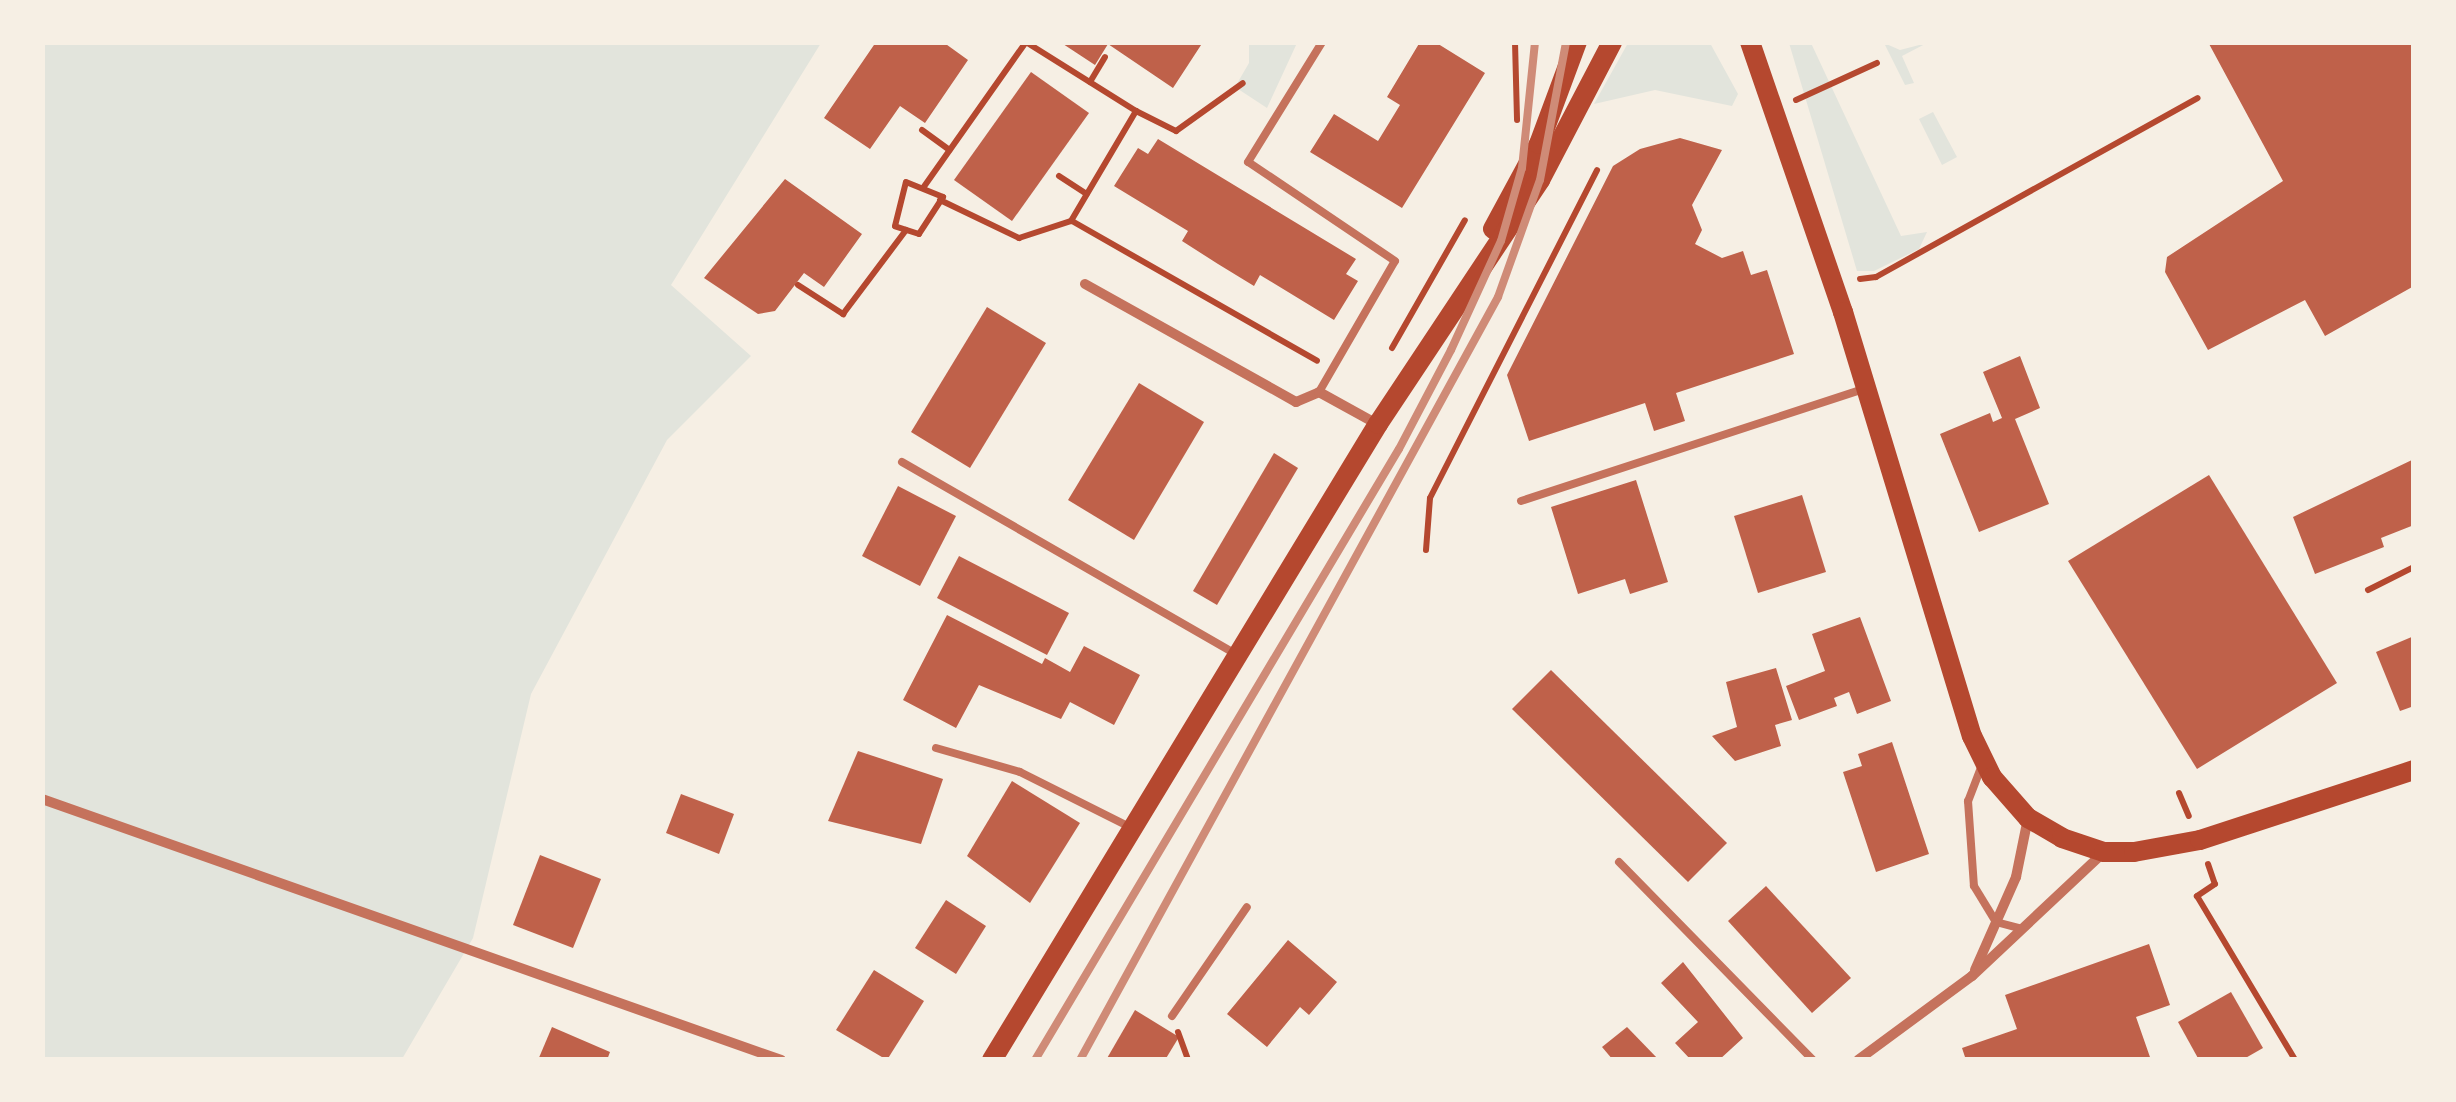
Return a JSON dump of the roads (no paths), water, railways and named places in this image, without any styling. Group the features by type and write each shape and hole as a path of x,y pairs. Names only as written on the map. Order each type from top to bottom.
{"main road":[{"path":"1480,263 1539,144 1577,42"},
{"path":"992,1060 1378,424 1480,263 1540,180 1612,42"},
{"path":"1738,42 1759,65"},
{"path":"1752,42 1867,388 1984,760 2028,818 2104,852 2200,840 2411,777"}],"street":[{"path":"1085,284 1296,402 1319,392 1378,424"},
{"path":"42,799 782,1060"},
{"path":"1972,976 2016,877 2028,818"},
{"path":"1858,1060 1972,976 2104,852"}],"lane":[{"path":"1319,392 1395,261 1248,162 1322,42"},
{"path":"1521,501 1867,388"},
{"path":"902,462 1237,655"},
{"path":"936,748 1020,772 1132,828"},
{"path":"1984,760 1968,802 1969,856 1982,906 1996,922 2022,929"},
{"path":"1619,862 1813,1060"},
{"path":"1172,1016 1248,907"}],"railway":[{"path":"1035,1060 1399,449 1451,350 1501,241 1522,168 1535,42"},
{"path":"1080,1060 1498,297 1540,180 1566,42"}]}
